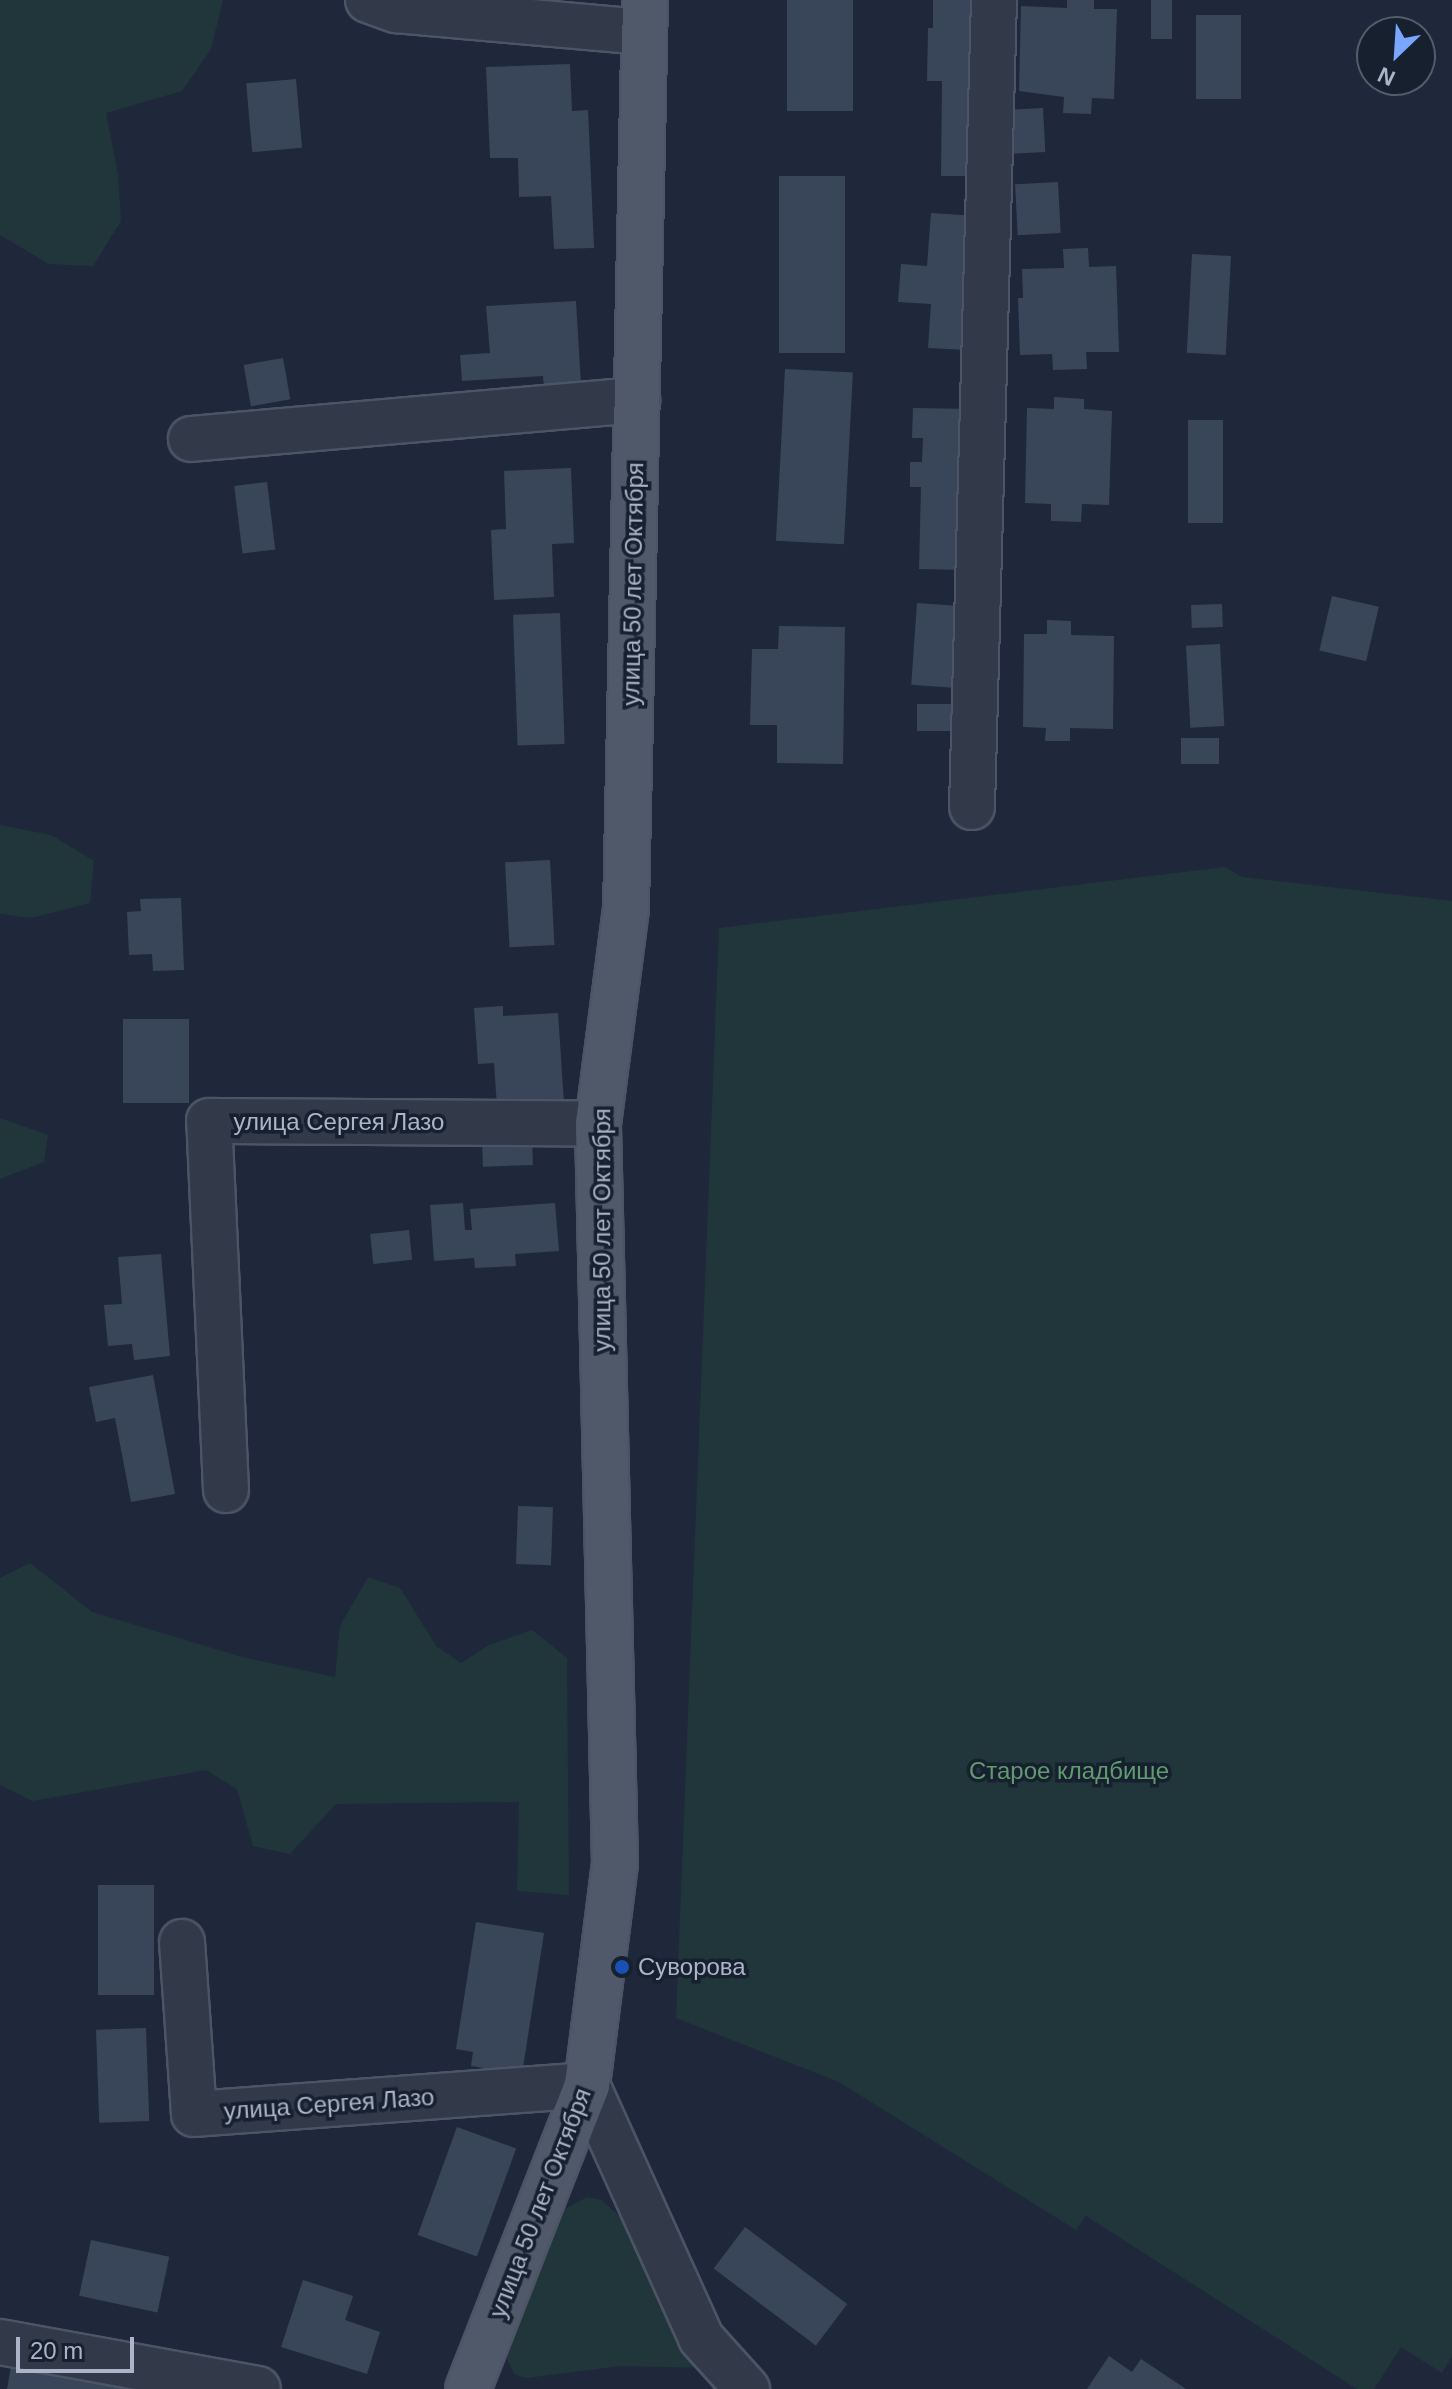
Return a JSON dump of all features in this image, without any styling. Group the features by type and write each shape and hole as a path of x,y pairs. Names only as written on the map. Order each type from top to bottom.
{"main road":[{"name":"улица 50 лет Октября","path":"468,2389 587,2085 615,1864 598,1124 626,909 644,16"}],"street":[{"path":"368,0 396,10 644,16"},
{"path":"972,807 994,0"},
{"path":"191,439 637,400"},
{"name":"улица Сергея Лазо","path":"226,1490 209,1121 598,1124"},
{"name":"улица Сергея Лазо","path":"182,1942 194,2114 587,2085"},
{"path":"587,2085 701,2338 747,2389"},
{"path":"0,2342 258,2389"}],"green space":[{"path":"0,0 223,0 211,49 182,91 106,113 118,174 121,221 93,266 49,264 0,235"},
{"path":"0,825 51,835 94,861 90,903 31,918 0,914"},
{"name":"Старое кладбище","path":"1225,867 1242,877 1452,901 1452,2356 1442,2373 1401,2347 1374,2389 1357,2389 1086,2216 1076,2230 839,2082 676,2018 719,928"},
{"path":"0,1118 48,1135 44,1162 0,1179"},
{"path":"30,1563 92,1612 242,1657 335,1677 340,1626 368,1577 400,1588 436,1646 461,1663 489,1645 532,1630 567,1658 569,1895 517,1891 519,1802 336,1804 290,1854 253,1846 237,1789 206,1770 33,1801 0,1785 0,1578"},
{"path":"587,2197 601,2200 622,2218 662,2302 710,2368 621,2366 526,2378 514,2374 503,2350 565,2209"}],"building":[{"path":"787,0 853,0 853,111 787,111"},
{"path":"933,0 981,0 980,81 970,81 969,176 941,176 942,81 927,81 928,28 933,28"},
{"path":"1067,0 1094,0 1094,9 1117,9 1114,99 1092,98 1091,114 1063,113 1064,97 1019,91 1021,6 1067,8"},
{"path":"1151,0 1172,0 1172,39 1151,39"},
{"path":"1196,15 1241,15 1241,99 1196,99"},
{"path":"570,64 572,111 588,110 594,248 554,249 551,196 519,197 518,158 490,158 486,67"},
{"path":"296,79 302,148 252,152 246,83"},
{"path":"1043,108 1045,152 1011,154 1009,110"},
{"path":"779,176 845,176 845,353 779,353"},
{"path":"1058,182 1061,233 1018,235 1015,184"},
{"path":"931,213 977,216 968,350 928,348 931,304 898,302 901,264 927,266"},
{"path":"1088,248 1089,267 1116,266 1119,352 1086,352 1087,369 1053,370 1052,354 1020,355 1018,298 1023,298 1022,269 1064,268 1063,249"},
{"path":"1192,254 1231,256 1226,355 1187,353"},
{"path":"576,301 581,385 544,388 543,376 462,381 460,355 490,353 486,306"},
{"path":"283,358 290,399 251,406 244,365"},
{"path":"785,369 853,373 844,544 776,541"},
{"path":"1054,397 1084,399 1084,409 1112,411 1109,505 1082,504 1081,522 1051,521 1051,504 1025,503 1027,408 1054,409"},
{"path":"913,408 969,409 966,570 919,569 921,487 910,487 910,462 922,462 923,438 912,438"},
{"path":"1188,420 1223,420 1223,523 1188,523"},
{"path":"571,468 574,543 552,544 554,597 494,600 491,530 506,529 504,471"},
{"path":"267,482 275,549 243,554 234,486"},
{"path":"1332,596 1379,607 1366,661 1319,651"},
{"path":"917,603 962,606 956,688 911,685"},
{"path":"1222,604 1223,627 1192,628 1191,605"},
{"path":"560,613 565,744 518,746 513,615"},
{"path":"1047,620 1071,621 1071,635 1114,636 1113,729 1070,728 1070,741 1045,741 1046,728 1023,727 1024,634 1047,634"},
{"path":"779,626 845,627 843,764 777,763 777,725 750,725 752,649 778,649"},
{"path":"1220,644 1224,726 1190,728 1186,646"},
{"path":"917,704 957,704 957,731 917,731"},
{"path":"1181,738 1219,738 1219,764 1181,764"},
{"path":"550,860 554,945 510,947 505,862"},
{"path":"181,898 184,970 153,971 152,954 129,955 127,912 141,911 140,899"},
{"path":"503,1006 503,1016 558,1013 564,1103 497,1107 494,1063 478,1064 474,1008"},
{"path":"123,1019 189,1019 189,1103 123,1103"},
{"path":"532,1138 533,1165 483,1167 482,1140"},
{"path":"463,1203 465,1230 472,1230 470,1209 555,1203 559,1251 515,1254 516,1266 475,1268 474,1258 434,1261 430,1205"},
{"path":"409,1230 412,1260 373,1264 370,1234"},
{"path":"161,1254 170,1356 134,1360 132,1344 108,1346 104,1305 122,1304 118,1257"},
{"path":"153,1375 175,1494 131,1502 115,1418 96,1422 89,1387"},
{"path":"518,1506 553,1507 551,1565 516,1564"},
{"path":"98,1885 154,1885 154,1995 98,1995"},
{"path":"476,1922 544,1933 522,2074 471,2066 473,2052 456,2049"},
{"path":"146,2028 149,2121 99,2123 96,2030"},
{"path":"457,2127 516,2149 477,2257 418,2235"},
{"path":"745,2227 847,2304 816,2346 714,2269"},
{"path":"91,2240 169,2257 157,2312 79,2296"},
{"path":"303,2280 353,2296 345,2320 380,2332 367,2374 281,2347"},
{"path":"13,2356 156,2389 7,2389"},
{"path":"1109,2356 1132,2372 1141,2359 1186,2389 1087,2389"}],"place":[{"name":"Суворова","path":"622,1967"}]}
